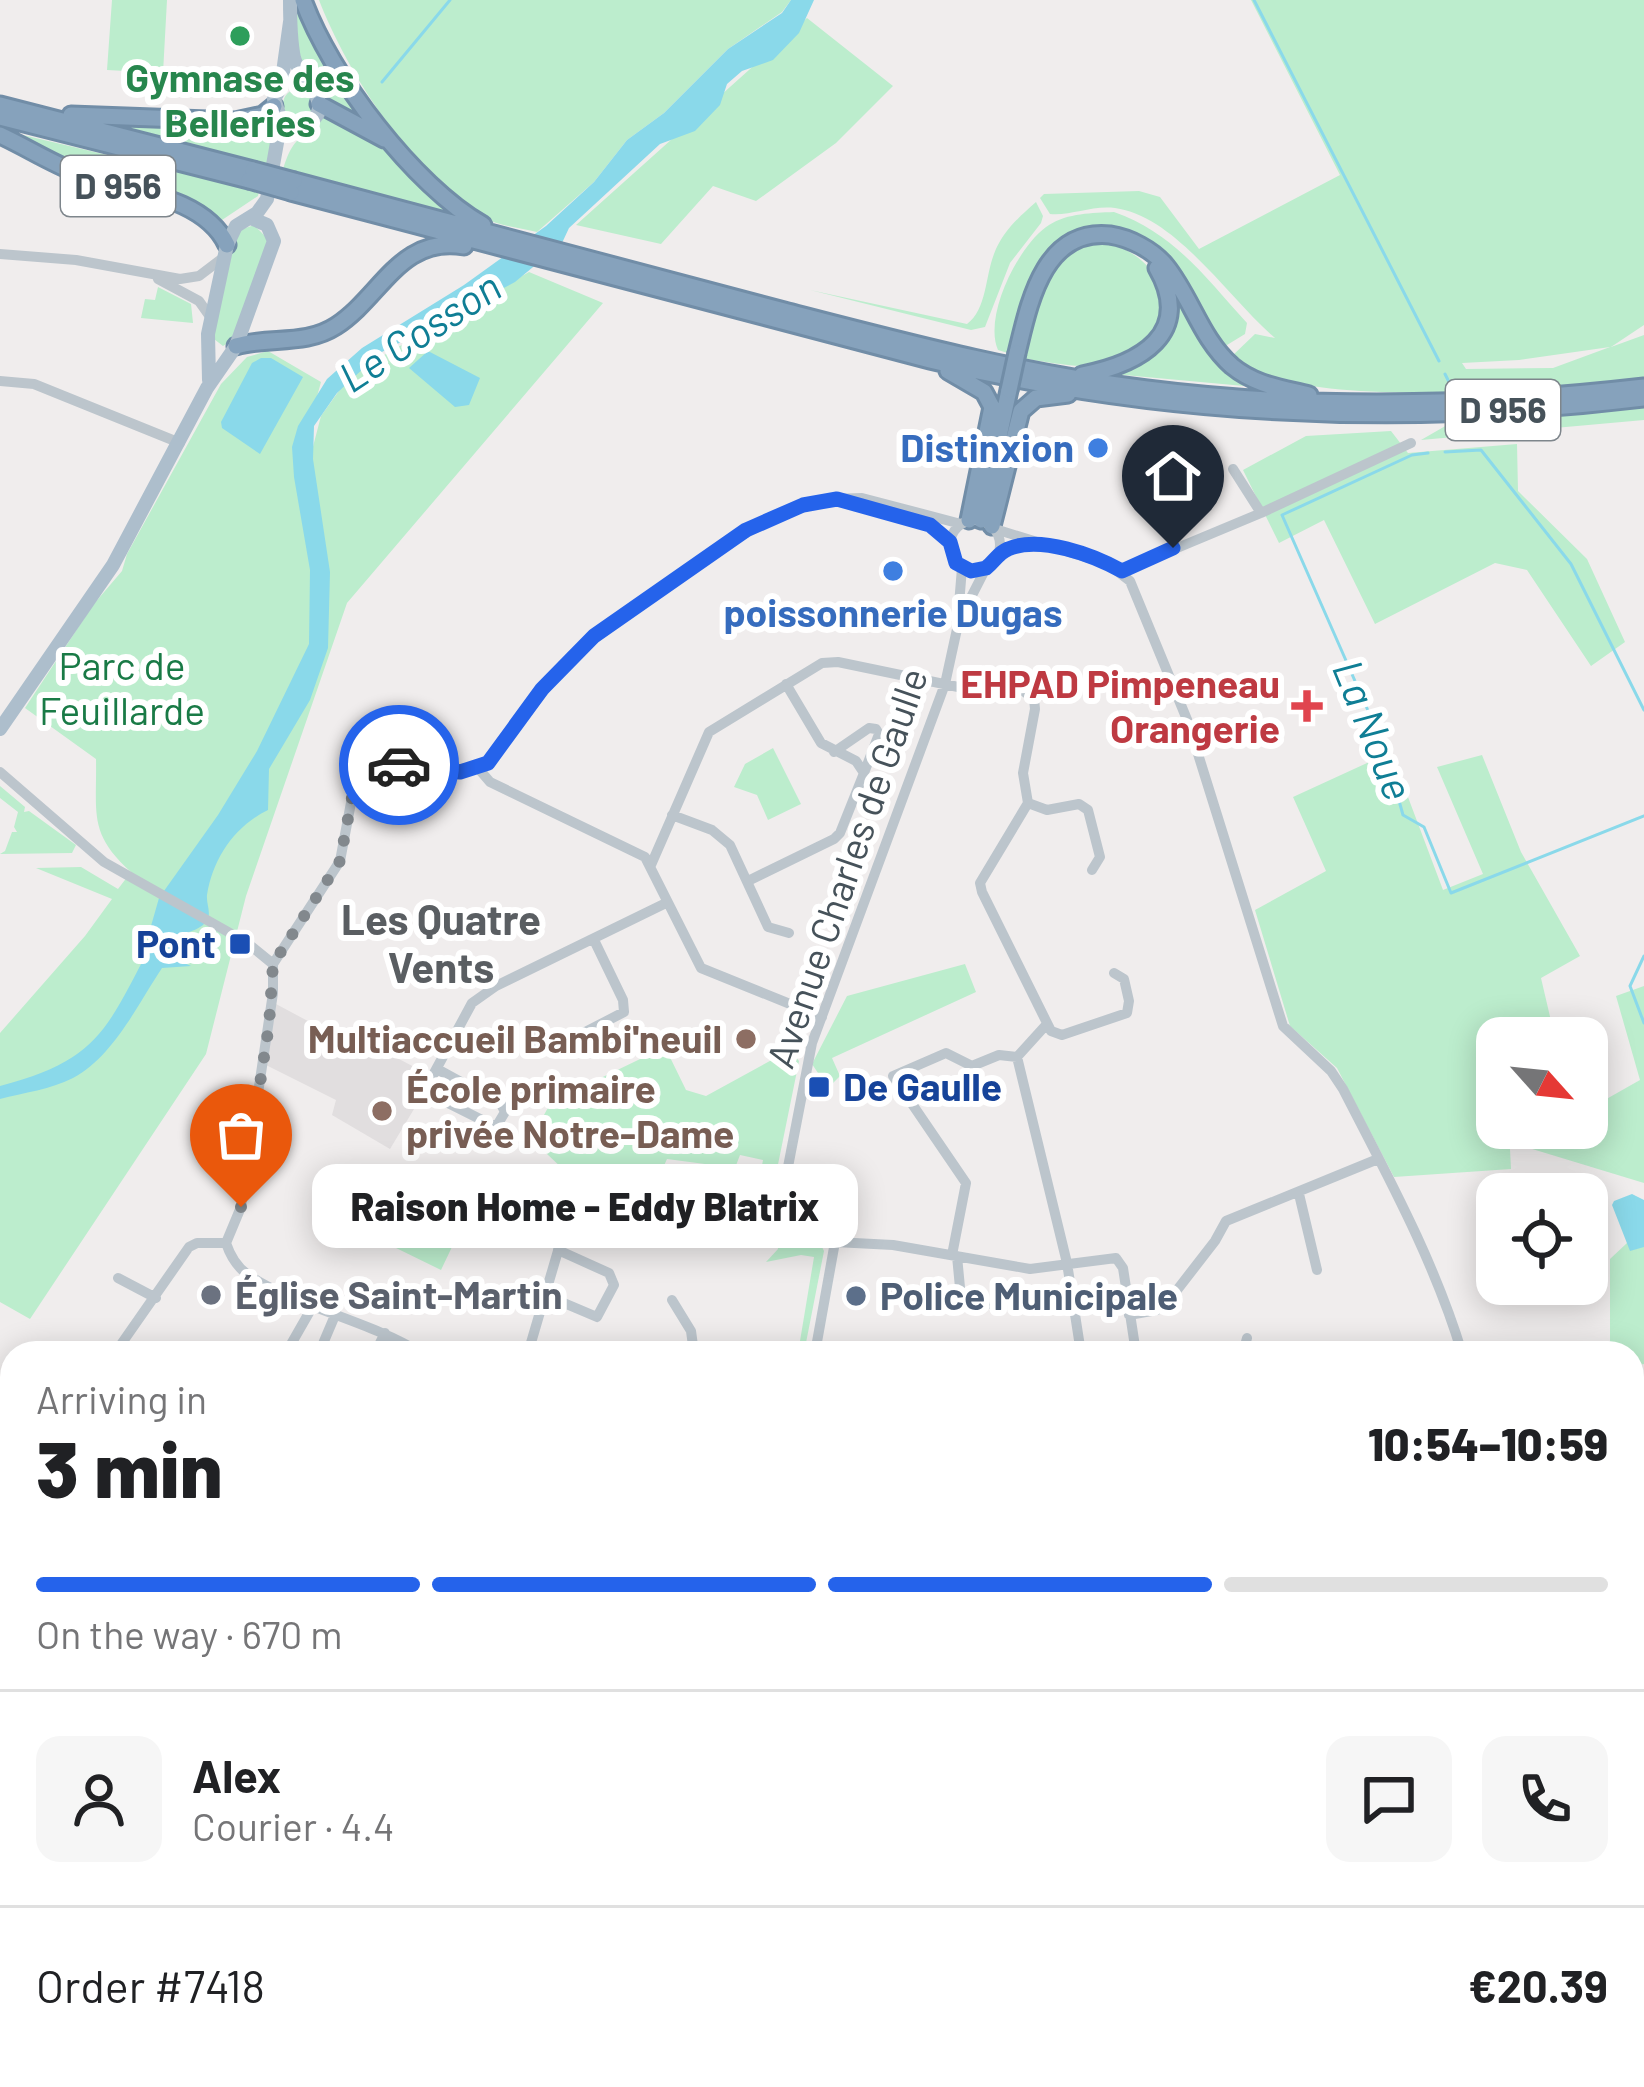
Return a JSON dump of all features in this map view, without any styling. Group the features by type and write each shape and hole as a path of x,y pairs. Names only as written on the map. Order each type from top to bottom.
{"highway":[{"name":"D 956","path":"303,0 334,68 397,147 452,206 508,244"},
{"name":"D 956","path":"320,104 397,147"},
{"name":"D 956","path":"0,105 930,360 1087,392 1240,410 1362,415 1511,410 1644,398"},
{"name":"D 956","path":"38,115 235,121 278,113"},
{"name":"D 956","path":"0,117 251,175"},
{"name":"D 956","path":"0,135 72,172 199,214 218,227 225,251"},
{"path":"980,524 1033,293 1052,258 1085,237 1129,240"},
{"name":"D 956","path":"1055,376 1127,364 1141,357 1164,328 1166,284 1154,262 1129,240"},
{"name":"D 956","path":"1129,240 1163,262 1209,340 1235,368 1273,387 1335,403"},
{"name":"D 956","path":"233,350 258,341 296,340 329,331 356,310 400,262 421,249 508,244"},
{"name":"D 956","path":"565,259 1055,376 1240,399 1335,403 1534,398 1644,387"},
{"name":"D 956","path":"930,360 978,387 992,407 980,524"},
{"name":"D 956","path":"980,524 1021,411 1036,398 1087,392"}],"main road":[{"path":"0,729 83,612 136,524 207,388 233,350 272,249 283,153 299,127 311,122 320,104 294,57 290,0"},
{"path":"207,388 211,318 225,251 236,226 251,218 267,199 290,22"},
{"path":"281,87 304,82"},
{"path":"278,113 299,127"},
{"path":"251,218 271,229"},
{"path":"209,346 220,354 233,350"}],"street":[{"path":"0,254 76,260 155,277 199,276 225,251"},
{"path":"155,277 199,301 211,318"},
{"path":"0,381 34,384 180,442"},
{"path":"1122,571 1411,443"},
{"path":"1233,469 1261,513"},
{"path":"399,1341 255,1278 235,1262 226,1243 241,1207 269,1025 273,964 336,869 353,792 366,774 387,765 460,772 478,768 500,749 571,656 594,636 746,530 803,505 862,498 980,524 1122,571 1138,595 1188,722 1283,1026 1331,1071 1426,1258 1457,1341"},
{"path":"837,499 930,525 950,542 952,557 962,568 986,568 1000,552 1032,542"},
{"path":"950,542 980,524"},
{"path":"980,524 1000,552"},
{"name":"Avenue Charles de Gaulle","path":"787,1210 781,1197 804,1075 946,684 962,568"},
{"name":"Avenue Charles de Gaulle","path":"957,629 986,568"},
{"path":"651,865 709,732 830,661 980,689 1018,687 1034,699 1023,773 1028,803 980,883 1046,1025 1062,1035 1127,1013 1124,979 1114,973"},
{"path":"786,684 821,743 856,761 864,773"},
{"path":"748,881 840,833 879,734 869,728 834,752"},
{"path":"478,768 490,782 638,852 651,865 700,968 822,1017"},
{"path":"0,772 104,862 255,947 273,964"},
{"path":"1028,803 1047,810 1079,804 1088,810 1100,856 1092,870"},
{"path":"672,815 722,837 768,927 789,933"},
{"path":"437,1069 501,1104 505,1112 500,1124 492,1127 428,1093 437,1069 472,1003 483,993 666,903"},
{"path":"547,1035 562,1044 624,1012 623,1000 594,940"},
{"path":"1017,1057 1046,1025"},
{"path":"989,1304 961,1298 955,1255 966,1183 893,1076 939,1054 953,1054 972,1066 999,1055 1017,1057"},
{"path":"1017,1057 1067,1263 1079,1341"},
{"path":"1130,1315 1167,1303 1226,1221 1378,1159"},
{"path":"532,1341 575,1196 587,1185 766,1219 787,1210 835,1242 892,1245 1030,1269 1109,1257 1122,1263 1134,1341"},
{"path":"807,1224 826,1192"},
{"path":"1299,1194 1317,1270"},
{"path":"817,1341 835,1242"},
{"path":"124,1341 189,1247 226,1243"},
{"path":"545,1295 593,1318 601,1315 614,1285 609,1273 558,1250"},
{"path":"118,1278 156,1298"},
{"path":"673,1300 692,1341"},
{"path":"293,1341 314,1304"},
{"path":"324,1341 336,1312"},
{"path":"381,1341 385,1333"}],"shaded area":[{"path":"276,1004 364,1051 376,1047 420,1070 412,1093 420,1099 390,1149 332,1115 336,1100 266,1065"}],"green space":[{"path":"112,0 167,0 163,73 107,70"},
{"path":"319,0 791,0 782,12 728,49 664,113 627,140 594,182 537,232 483,217 432,176 365,90"},
{"path":"1251,0 1644,0 1644,325 1611,347 1644,335 1644,380 1428,393 1307,385 1261,374 1231,357 1255,334 1275,338 1180,242 1138,214 1106,207 1050,214 1040,198 1044,194 1139,191 1160,197 1199,249 1340,175","holes":["1610,347 1553,368 1466,369 1462,363"]},
{"path":"302,9 323,61 376,126 330,104 322,86 308,76 299,61 296,12"},
{"path":"807,18 893,86 836,143 756,201 713,186 661,244 576,225"},
{"path":"298,89 309,93 313,104 309,115 298,119 287,115 283,104 287,93"},
{"path":"326,112 385,145 464,222 283,170 293,146"},
{"path":"271,114 274,127 267,166 94,124 249,126"},
{"path":"6,131 259,191 258,196 219,222 63,160"},
{"path":"1036,202 1041,223 1010,263 985,327 971,330 810,290 967,324 982,301 1002,239"},
{"path":"1114,212 1154,232 1187,258 1247,323 1245,334 1227,345 1217,342 1145,244 1127,231 1104,228 1071,235 1042,259 1026,295 1011,354 998,350 995,319 1007,282 1026,248 1056,221"},
{"path":"254,225 268,239 233,340 223,346 214,339 235,238 240,230"},
{"path":"1103,243 1135,255 1157,280 1164,310 1150,341 1109,365 1023,358 1037,301 1054,269 1082,248"},
{"name":"Parc de Feuillarde","path":"529,272 603,303 347,603 246,896 206,1054 30,1319 0,1302 0,1033 112,899 36,868 81,867 118,889 131,872 101,834 96,759 25,708 93,605 122,571 221,384 247,357 268,351 321,382 304,444 304,481 321,416 351,374"},
{"path":"1168,283 1209,344 1266,388 1113,374 1153,352"},
{"path":"158,287 191,304 193,323 141,318 145,299 155,300"},
{"path":"1644,403 1644,420 1421,440 1454,421"},
{"path":"1391,431 1408,453 1517,444 1518,491 1587,559 1625,642 1591,666 1527,570 1495,563 1375,624 1324,520 1279,543 1243,470 1306,436"},
{"path":"773,748 801,804 768,820 757,795 734,787 745,764"},
{"path":"1391,752 1443,890 1483,874 1437,767 1482,755 1521,852 1580,956 1541,978 1550,1017 1476,1017 1476,1149 1510,1149 1511,1169 1394,1177 1337,1068 1290,1026 1255,910 1326,871 1293,797"},
{"path":"0,786 25,807 24,812 76,845 72,853 0,854 12,832 17,832 18,812 0,798"},
{"path":"965,964 976,992 832,1058 840,1076 828,1088 812,1064 847,996"},
{"path":"1644,986 1644,1183 1532,1149 1608,1149 1608,1098 1640,1080 1616,996"},
{"path":"665,1047 686,1090 706,1096 790,1050 799,1061 772,1194 757,1192 763,1160 740,1155 735,1168 667,1159 658,1179 564,1170 531,1139 551,1102"},
{"path":"451,1173 480,1188 441,1270 394,1247 420,1190 435,1187"},
{"path":"787,1226 820,1243 824,1251 806,1341 800,1341 814,1257 766,1262 778,1249 776,1228"},
{"path":"1644,1227 1644,1341 1610,1341 1610,1259"}],"water":[{"path":"791,0 814,0 799,33 773,60 742,71 727,84 720,105 695,131 660,144 569,228 562,243 515,282 380,353 337,393 314,426 313,459 330,572 328,648 310,700 269,769 268,810 245,825 220,856 207,895 207,920 178,936 173,958 191,966 162,968 124,1029 87,1069 56,1085 0,1099 0,1086 59,1065 96,1038 110,1020 151,945 149,933 159,898 257,751 309,644 310,570 292,447 298,426 327,379 362,348 464,285 546,226 594,182 627,140 664,113 728,49 782,13"},
{"path":"428,351 480,378 469,405 455,407 409,368"},
{"path":"271,358 303,377 260,454 222,428 221,422 252,363"},
{"path":"1632,1194 1644,1200 1644,1247 1630,1251 1612,1205"}],"waterway":[{"path":"382,82 450,0"},
{"name":"La Noue","path":"1254,0 1439,361"},
{"name":"La Noue","path":"1445,374 1452,388"},
{"name":"La Noue","path":"1468,424 1472,432"},
{"name":"La Noue","path":"1445,452 1481,450 1571,564 1644,710"},
{"name":"La Noue","path":"1428,453 1412,455 1282,515 1384,747 1403,815 1424,827 1451,893 1644,816"},
{"name":"La Noue","path":"1644,956 1630,986 1644,1023"}],"way so far":[{"path":"241,1207 269,1025 273,964 340,861 359,782 377,767 399,765"}],"place":[{"name":"Gymnase des Belleries","path":"240,36"},
{"name":"Distinxion","path":"1098,448"},
{"name":"poissonnerie Dugas","path":"893,571"},
{"name":"EHPAD Pimpeneau Orangerie","path":"1307,706"},
{"name":"Pont","path":"240,944"},
{"name":"Multiaccueil Bambi'neuil","path":"746,1039"},
{"name":"De Gaulle","path":"819,1087"},
{"name":"École primaire privée Notre-Dame","path":"382,1111"},
{"name":"Raison Home - Eddy Blatrix","path":"241,1207"},
{"name":"Église Saint-Martin","path":"211,1295"},
{"name":"Police Municipale","path":"856,1296"}],"district":[{"name":"Les Quatre Vents","path":"441,944"}],"route":[{"path":"399,765 460,772 488,763 542,689 594,636 746,530 803,505 837,499 930,525 950,542 956,563 971,571 986,568 1000,552 1032,542 1122,571 1173,548"}],"water label":[{"name":"Le Cosson","path":"420,332"}]}
